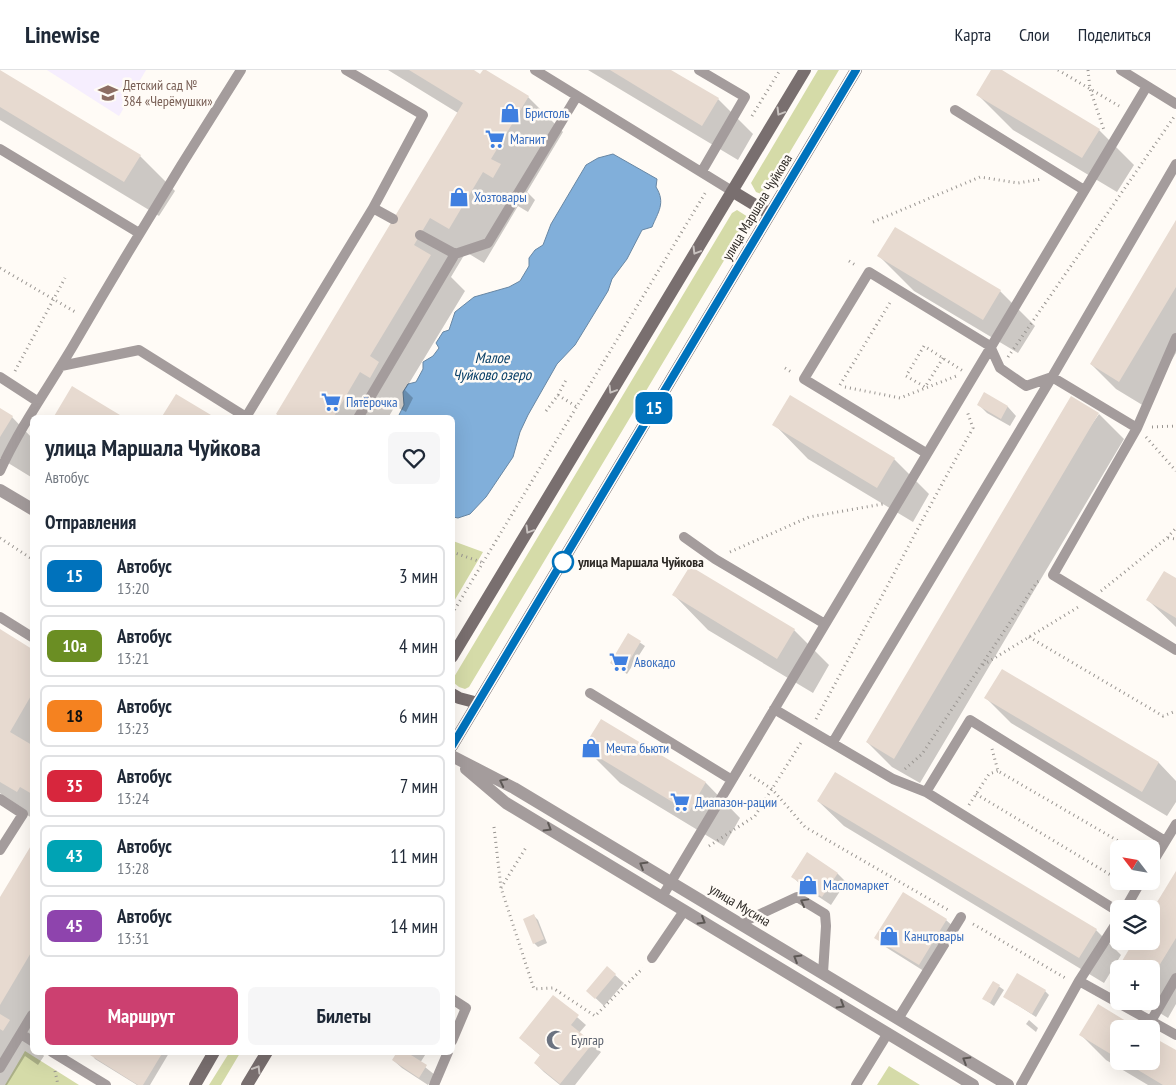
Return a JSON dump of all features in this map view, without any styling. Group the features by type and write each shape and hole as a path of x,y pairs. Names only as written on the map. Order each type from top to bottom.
{"main road":[{"path":"455,652 805,70"},
{"name":"улица Маршала Чуйкова","path":"455,741 856,70"},
{"path":"732,191 770,214"},
{"path":"455,696 478,703"},
{"path":"195,1085 212,1055"},
{"path":"247,1085 265,1055"}],"street":[{"path":"0,490 30,508"},
{"name":"улица Мусина","path":"455,758 514,788 1008,1085"},
{"name":"улица Мусина","path":"455,760 506,803 973,1085"}],"lane":[{"path":"30,415 139,233 241,70"},
{"path":"248,415 373,208 424,115 346,70"},
{"path":"535,70 732,191"},
{"path":"699,70 745,97 702,171"},
{"path":"1121,70 1176,104"},
{"path":"662,897 1147,86"},
{"path":"360,415 455,254 488,243 577,96"},
{"path":"955,110 1084,190"},
{"path":"0,149 139,233"},
{"path":"833,742 1052,377 1176,164"},
{"path":"373,208 393,219"},
{"path":"420,235 455,254"},
{"path":"926,453 804,379 869,272 990,346 1000,368 1026,386 1052,377"},
{"path":"1176,338 1137,428 1053,575 1176,650"},
{"path":"61,366 139,350 244,415"},
{"path":"0,377 37,402"},
{"path":"1052,377 1137,428"},
{"path":"0,471 30,415"},
{"path":"684,537 715,559 825,624"},
{"path":"0,617 30,636"},
{"path":"590,693 732,780"},
{"path":"774,709 893,779 926,792 1110,906"},
{"path":"926,792 970,720 1165,841"},
{"path":"0,799 23,814 0,850"},
{"path":"1160,850 1176,824"},
{"path":"741,923 797,897 811,905 825,914 823,973"},
{"path":"652,958 684,910"},
{"path":"898,1018 960,917"},
{"path":"1021,1085 1080,981 1110,933"},
{"path":"1152,1020 1176,978"},
{"path":"1080,981 1149,1020"},
{"path":"455,1001 466,1008 455,1034"},
{"path":"0,1068 30,1018"},
{"path":"1160,1026 1176,1035"},
{"path":"856,1085 888,1033"},
{"path":"21,1034 30,1040"},
{"path":"57,1055 106,1085"},
{"path":"434,1085 447,1055"}],"path":[{"path":"749,120 780,70"},
{"path":"1058,70 1131,113"},
{"path":"1088,70 1090,89 1110,147"},
{"path":"1000,368 1176,114"},
{"path":"873,222 980,177 1018,183 1062,176"},
{"path":"455,609 713,179"},
{"path":"0,268 88,320"},
{"path":"9,383 65,278"},
{"path":"833,397 898,290"},
{"path":"925,388 906,376 924,346 965,372"},
{"path":"925,388 942,358"},
{"path":"840,386 900,398 978,368"},
{"path":"546,412 566,380"},
{"path":"558,395 577,407"},
{"path":"702,850 755,816 810,729 973,428 964,402"},
{"path":"1137,428 1176,426"},
{"path":"1137,428 1176,471"},
{"path":"715,559 809,517 898,501"},
{"path":"0,538 30,558"},
{"path":"1167,538 1176,539"},
{"path":"455,553 484,562"},
{"path":"893,779 922,754 1037,582 1053,575"},
{"path":"1029,637 1164,716 1176,711"},
{"path":"988,732 998,771 1117,840"},
{"path":"739,768 772,789 805,827 1068,979 1080,981"},
{"path":"963,815 989,774 998,771"},
{"path":"976,794 1110,875"},
{"path":"494,827 501,888 534,988 553,988 596,1016 652,958"},
{"path":"501,888 527,846"}],"shaded area":[{"name":"Детский сад № 384 «Черёмушки»","path":"47,70 146,70 119,116"}],"green space":[{"path":"818,70 839,70 766,192 761,194 756,192 751,183"},
{"path":"737,210 748,217 747,222 469,687 465,689 459,687 455,684 455,675 732,213"},
{"path":"455,542 483,552 455,600"},
{"path":"25,1051 79,1085 5,1085"},
{"path":"228,1055 239,1055 221,1085 209,1085"},
{"path":"889,1066 920,1085 877,1085"}],"water":[{"name":"Малое Чуйково озеро","path":"613,154 657,179 656,187 661,203 657,217 652,227 642,230 627,259 612,279 608,291 575,345 557,364 528,415 520,432 513,457 486,497 470,514 455,517 455,415 399,415 404,405 403,392 408,384 416,382 423,369 423,362 433,356 439,348 436,343 443,332 449,330 455,312 474,297 509,287 520,281 529,266 529,258 535,250 543,245 551,224 586,165 598,158"}],"building":[{"path":"0,70 141,155 124,182 0,107"},
{"path":"409,70 474,70 480,74 483,70 486,70 529,96 491,159 501,164 493,178 483,172 449,229 430,218 414,245 431,255 370,356 379,362 370,378 360,372 335,415 278,415 276,414 463,103"},
{"path":"610,70 671,70 719,98 702,126"},
{"path":"991,70 1002,70 1100,129 1082,158 976,95"},
{"path":"1176,220 1176,287 1119,382 1090,364"},
{"path":"895,227 1001,290 983,320 877,256"},
{"path":"72,386 120,415 55,415"},
{"path":"984,392 1008,406 1001,419 977,405"},
{"path":"176,394 211,415 163,415"},
{"path":"790,395 895,458 877,488 772,425"},
{"path":"1071,396 1099,413 894,759 866,742"},
{"path":"0,408 13,416 0,437"},
{"path":"690,566 795,629 777,659 672,595"},
{"path":"1164,571 1176,578 1176,618 1146,600"},
{"path":"0,629 30,648 30,697 10,732 30,744 30,793 20,787 17,792 0,782"},
{"path":"628,633 641,641 623,672 610,663"},
{"path":"1002,669 1159,762 1142,792 984,698"},
{"path":"601,719 706,782 689,812 583,748"},
{"path":"835,772 1097,929 1079,958 817,801"},
{"path":"30,847 30,954 0,1005 0,897"},
{"path":"807,852 838,873 822,897 791,877"},
{"path":"1176,871 1176,938 1160,964 1160,960 1123,960 1129,950 1160,950 1160,900 1158,900"},
{"path":"903,892 947,919 919,965 874,938"},
{"path":"534,914 544,939 533,944 523,919"},
{"path":"607,966 616,974 595,999 586,991"},
{"path":"1017,973 1046,990 1032,1014 1003,997"},
{"path":"993,981 1000,985 990,1003 982,999"},
{"name":"Булгар","path":"553,995 579,1015 571,1025 593,1043 560,1084 534,1063 540,1055 519,1038"},
{"path":"1098,1004 1124,1020 1110,1020 1110,1054 1079,1035"},
{"path":"0,1014 10,1020 3,1031 0,1029"},
{"path":"1160,1041 1176,1050 1176,1085 1163,1085 1138,1070 1160,1070"},
{"path":"90,1055 161,1055 143,1085 138,1085"},
{"path":"395,1055 411,1055 427,1065 419,1078 392,1060"}],"bus line":[{"name":"15","path":"455,741 856,70"}],"place":[{"name":"Детский сад № 384 «Черёмушки»","path":"108,93"},
{"name":"Бристоль","path":"510,113"},
{"name":"Магнит","path":"495,139"},
{"name":"Хозтовары","path":"459,197"},
{"name":"Пятёрочка","path":"331,402"},
{"name":"улица Маршала Чуйкова","path":"563,562"},
{"name":"Авокадо","path":"619,662"},
{"name":"Мечта бьюти","path":"591,748"},
{"name":"Диапазон-рации","path":"680,802"},
{"name":"Масломаркет","path":"808,885"},
{"name":"Канцтовары","path":"889,936"},
{"name":"Булгар","path":"556,1040"}]}
